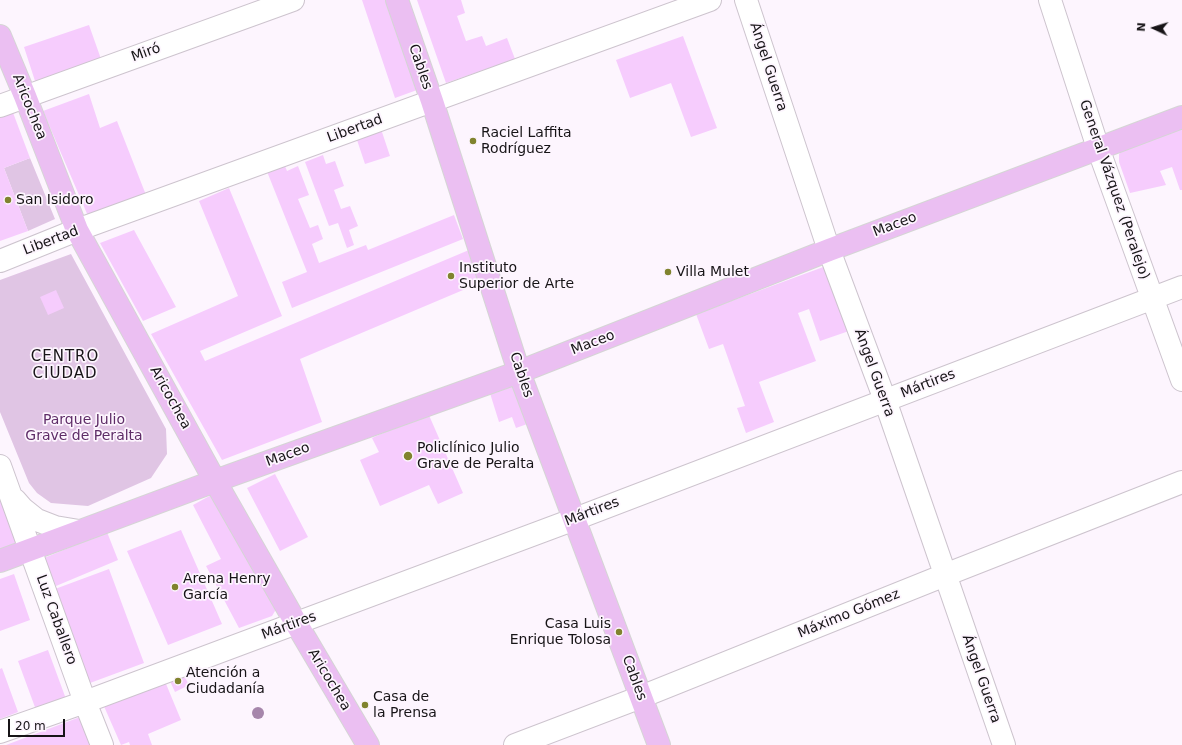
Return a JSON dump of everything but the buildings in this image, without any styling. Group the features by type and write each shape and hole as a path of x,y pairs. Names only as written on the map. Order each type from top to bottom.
{"main road":[{"name":"Cables","path":"397,0 432,101 519,372 659,745"},
{"name":"Aricochea","path":"0,36 77,230 215,481 368,745"},
{"name":"Maceo","path":"0,561 215,481 519,372 829,250 1182,116"}],"street":[{"name":"Miró","path":"0,106 293,0"},
{"name":"Libertad","path":"0,261 77,230 710,0"},
{"name":"Ángel Guerra","path":"746,0 829,250 885,400 1004,745"},
{"name":"General Vázquez (Peralejo)","path":"1050,0 1098,148 1182,380"},
{"name":"Mártires","path":"0,732 85,702 575,519 1182,287"},
{"name":"Luz Caballero","path":"0,466 85,702 102,745"},
{"name":"Máximo Gómez","path":"515,745 641,697 1182,482"},
{"name":"Luz Caballero","path":"10,494 22,508 37,520 55,527 79,531"}],"green space":[{"path":"30,158 55,219 28,231 4,168"},
{"name":"Parque Julio Grave de Peralta","path":"71,254 166,429 167,454 151,478 88,506 51,503 37,493 29,483 0,412 0,280"}],"place":[{"name":"Raciel Laffita Rodríguez","path":"473,141"},
{"name":"San Isidoro","path":"8,200"},
{"name":"Villa Mulet","path":"668,272"},
{"name":"Instituto Superior de Arte","path":"451,276"},
{"name":"Policlínico Julio Grave de Peralta","path":"408,456"},
{"name":"Arena Henry García","path":"175,587"},
{"name":"Casa Luis Enrique Tolosa","path":"619,632"},
{"name":"Atención a Ciudadanía","path":"178,681"},
{"name":"Casa de la Prensa","path":"365,705"}],"district":[{"name":"CENTRO CIUDAD","path":"65,366"}]}
